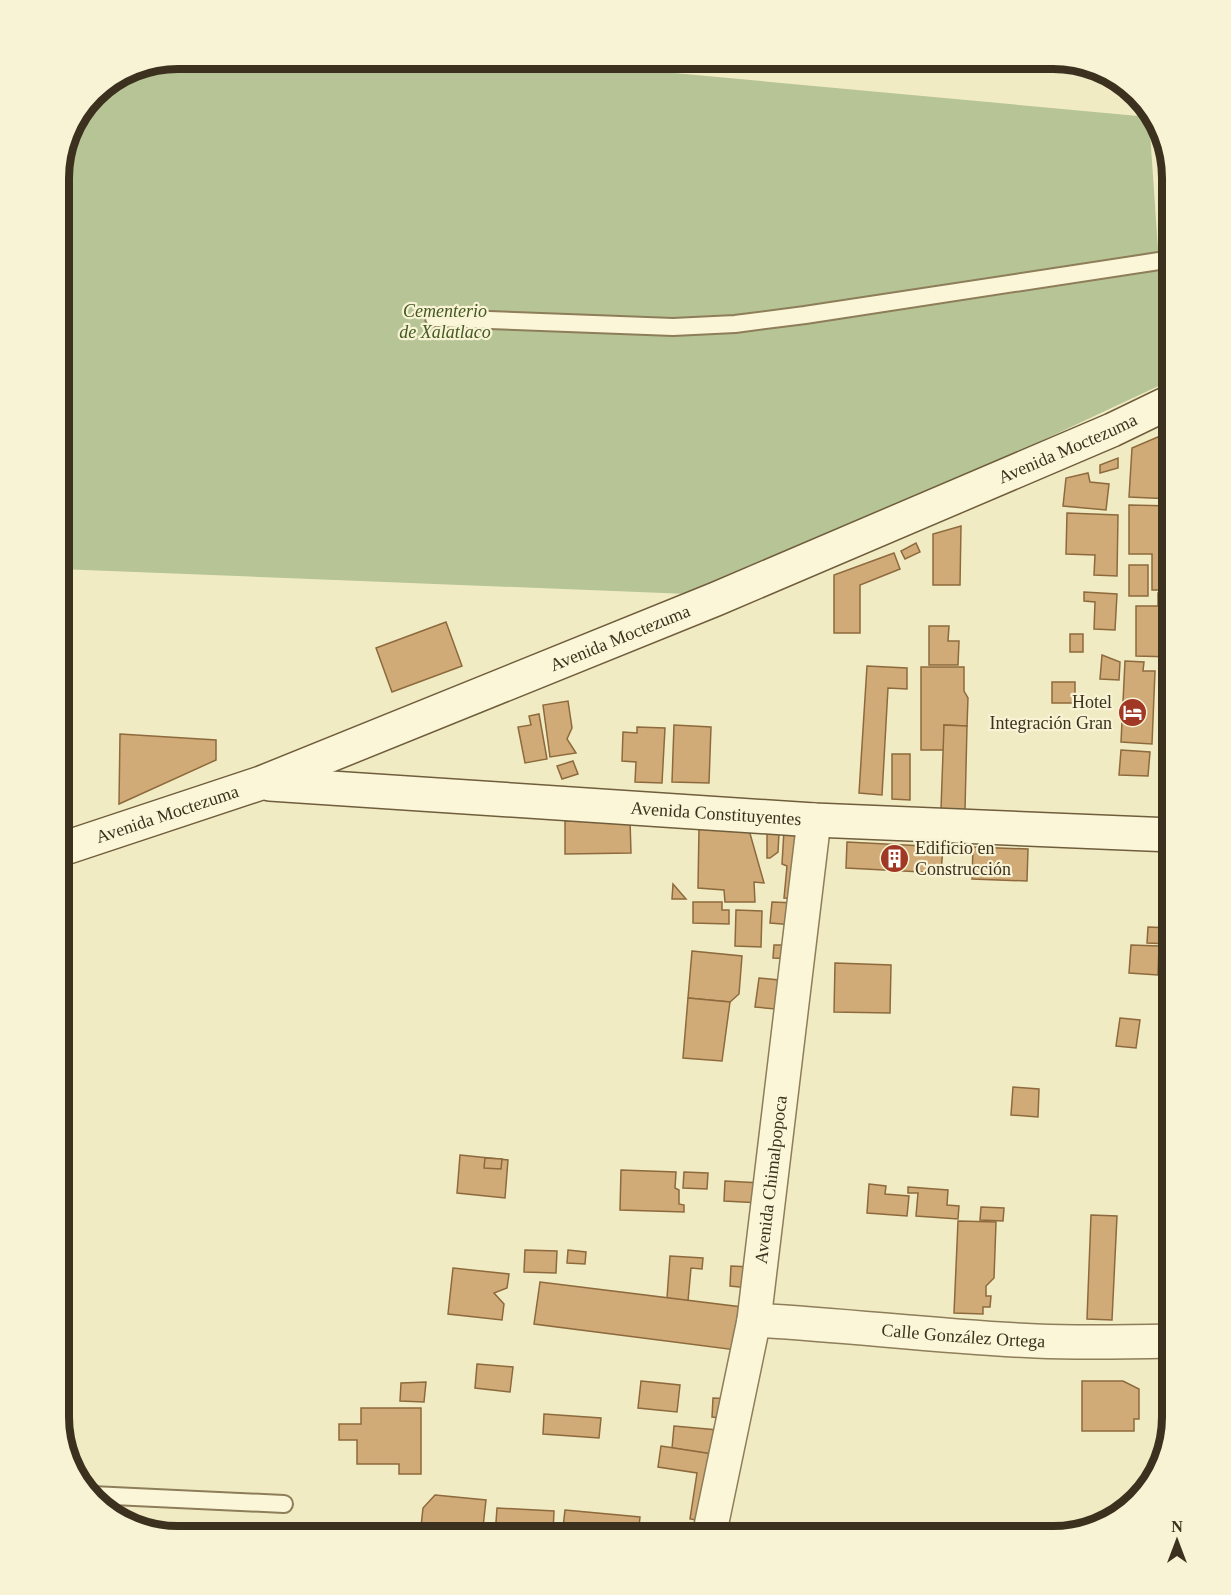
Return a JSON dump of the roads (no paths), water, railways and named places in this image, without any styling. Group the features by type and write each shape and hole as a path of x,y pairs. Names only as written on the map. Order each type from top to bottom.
{"main road":[{"name":"Avenida Moctezuma","path":"69,847 261,783 716,599 1112,430 1162,406"},
{"name":"Avenida Constituyentes","path":"261,783 814,820 1162,835"},
{"name":"Avenida Chimalpopoca","path":"711,1526 753,1320 814,820"},
{"name":"Calle González Ortega","path":"753,1320 1036,1341 1162,1341"}],"lane":[{"path":"434,318 673,327 735,324 1162,261"},
{"path":"102,1495 284,1504"}],"place":[{"name":"Hotel Integración Gran","path":"1133,712"},
{"name":"Edificio en Construcción","path":"894,858"}],"park label":[{"name":"Cementerio de Xalatlaco","path":"445,321"}]}
